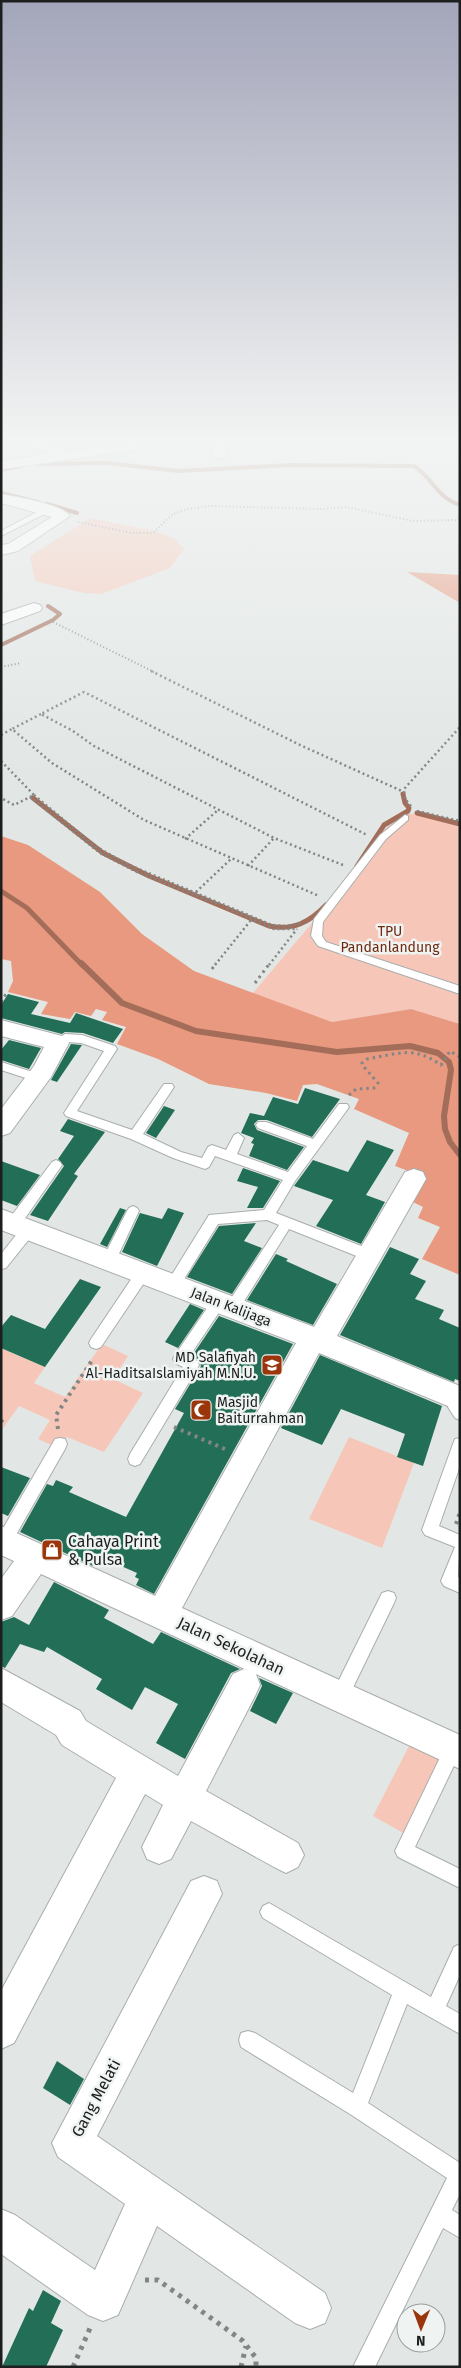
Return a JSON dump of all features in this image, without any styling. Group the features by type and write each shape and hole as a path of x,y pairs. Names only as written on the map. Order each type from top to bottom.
{"street":[{"path":"1,620 34,608"},
{"path":"1,1028 58,1043 57,1048 38,1078 1,1127"},
{"path":"162,1614 247,1458 414,1179"},
{"name":"Jalan Kalijaga","path":"14,1224 317,1339 459,1404"},
{"name":"Jalan Sekolahan","path":"3,1541 51,1561 162,1614 250,1671 340,1696 456,1751"},
{"path":"1,1605 51,1561"},
{"path":"159,1847 250,1671"},
{"path":"1,1684 68,1724 74,1733 138,1772 286,1855"},
{"path":"1,2030 138,1772"},
{"name":"Gang Melati","path":"149,2197 72,2143 204,1894"},
{"path":"1,2229 106,2294 149,2197 310,2308"}],"lane":[{"path":"405,818 383,837 318,921 316,935 318,941 322,944 460,990"},
{"path":"58,1043 65,1038 82,1039 111,1049 70,1113 205,1164 212,1150 291,1178"},
{"path":"1,1066 38,1078"},
{"path":"135,1136 168,1087"},
{"path":"268,1215 291,1178 343,1107"},
{"path":"262,1125 317,1145"},
{"path":"230,1155 238,1138"},
{"path":"1,1264 14,1224 56,1165"},
{"path":"109,1260 134,1211"},
{"path":"174,1285 214,1218 268,1215 369,1255"},
{"path":"135,1460 192,1366 180,1359 226,1304 287,1222"},
{"path":"96,1343 143,1273"},
{"path":"3,1541 60,1444"},
{"path":"460,1444 430,1530 460,1542"},
{"path":"460,1552 449,1581 460,1586"},
{"path":"340,1696 388,1598"},
{"path":"456,1751 404,1851 460,1879"},
{"path":"269,1912 460,2025"},
{"path":"435,2010 460,1953"},
{"path":"357,2107 403,1991"},
{"path":"248,2040 357,2107 459,2174 364,2367"},
{"path":"440,2213 460,2228"}],"path":[{"path":"53,622 300,745 404,792"},
{"path":"1,667 21,663"},
{"path":"1,735 84,692 373,838"},
{"path":"41,714 73,731 94,746 274,838 345,865"},
{"path":"460,727 404,789 405,799 414,811 460,820"},
{"path":"12,729 52,763 144,820 185,840 320,896"},
{"path":"1,761 34,795 95,846 152,876 196,892 272,925 286,926 305,923"},
{"path":"1,798 14,805 34,795"},
{"path":"30,797 100,853 137,872 274,929 297,929 255,983"},
{"path":"185,840 218,810"},
{"path":"248,866 274,838"},
{"path":"196,892 231,859"},
{"path":"212,969 251,920"},
{"path":"1,1002 6,994"},
{"path":"343,1107 350,1093 356,1089 374,1088 378,1083 376,1078 364,1069 362,1063 367,1059 411,1052 427,1054 441,1065 450,1051 454,1051 460,1057"},
{"path":"60,1444 61,1440 56,1415 98,1352 96,1343"},
{"path":"158,1421 247,1458"},
{"path":"72,2367 106,2294 128,2280 158,2280 243,2342 256,2358 256,2367"},
{"path":"241,2367 246,2346"}],"green space":[{"path":"42,549 184,549 170,568 101,594 84,593 35,581 30,556"},
{"name":"TPU Pandanlandung","path":"408,813 460,826 460,1024 411,1009 332,1022 252,994 344,885 387,827"},
{"path":"102,1344 128,1356 113,1379 143,1393 104,1452 67,1437 59,1448 38,1439 50,1420 19,1406 1,1431 1,1348 45,1367 34,1383 65,1397"},
{"path":"349,1437 414,1463 382,1548 309,1519"},
{"path":"410,1744 443,1759 407,1835 373,1816"}],"shaded area":[{"path":"407,572 460,575 460,603"},
{"path":"1,836 28,845 100,892 142,934 194,971 332,1022 411,1009 460,1024 460,1275 422,1259 440,1227 418,1218 423,1207 413,1202 427,1178 395,1166 409,1133 354,1109 359,1099 317,1084 303,1085 297,1101 266,1093 209,1084 158,1059 117,1044 126,1027 102,1020 107,1012 96,1009 91,1016 75,1012 70,1019 41,1014 48,1002 8,992 13,981 11,961 1,959"}],"building":[{"path":"8,994 39,1002 31,1014 70,1023 76,1013 123,1029 113,1043 83,1033 65,1032 62,1034 1,1018 1,1005"},
{"path":"9,1040 41,1048 29,1069 1,1060 1,1050"},
{"path":"71,1044 82,1045 57,1082 51,1080"},
{"path":"305,1088 340,1099 312,1137 267,1120 258,1120 254,1124 257,1130 304,1147 287,1170 249,1156 254,1144 251,1143 254,1138 241,1133 250,1113 264,1116 273,1097 298,1104"},
{"path":"164,1106 175,1110 156,1138 146,1133"},
{"path":"68,1119 105,1132 74,1174 78,1176 48,1221 30,1215 64,1166 58,1159 74,1136 60,1131"},
{"path":"367,1140 394,1150 366,1195 385,1202 361,1244 316,1226 333,1200 294,1186 313,1160 348,1172"},
{"path":"1,1161 40,1175 17,1206 1,1200"},
{"path":"243,1168 280,1181 263,1208 247,1208 258,1187 237,1181"},
{"path":"120,1208 126,1210 107,1247 100,1244"},
{"path":"168,1208 184,1213 157,1266 122,1252 140,1213 162,1219"},
{"path":"256,1223 244,1241 262,1248 232,1294 187,1277 219,1226"},
{"path":"390,1247 419,1259 410,1274 426,1281 415,1299 444,1310 439,1319 460,1328 460,1381 455,1379 454,1382 340,1335"},
{"path":"276,1254 288,1259 286,1261 337,1284 313,1325 247,1300"},
{"path":"80,1279 101,1287 45,1367 1,1348 1,1327 11,1315 45,1329"},
{"path":"190,1304 204,1310 178,1348 165,1342"},
{"path":"219,1316 293,1344 154,1594 136,1585 139,1579 135,1577 137,1573 103,1558 101,1563 96,1561 93,1566 20,1532 47,1484 53,1486 56,1480 73,1487 69,1492 126,1517 184,1413 175,1409 201,1366 199,1360 192,1356"},
{"path":"320,1355 442,1406 423,1466 397,1457 405,1434 341,1409 322,1445 281,1428"},
{"path":"1,1467 30,1478 8,1516 1,1513"},
{"path":"54,1582 109,1610 104,1618 153,1644 161,1632 240,1669 231,1673 185,1759 156,1743 178,1704 145,1687 132,1710 96,1689 102,1679 47,1647 44,1652 20,1644 5,1668 1,1666 1,1622 14,1617 29,1625"},
{"path":"259,1678 293,1693 276,1724 250,1711 262,1686"},
{"path":"57,2061 84,2079 70,2105 43,2088"},
{"path":"43,2290 61,2301 51,2323 63,2330 46,2367 2,2367 29,2308 33,2311"}],"waterway":[{"path":"1,645 53,620 60,614 48,606"},
{"path":"357,866 384,825 408,811 409,808 405,803 403,794"},
{"path":"33,798 103,853 149,876 269,926 286,927 300,924 314,916 326,905"},
{"path":"417,813 460,824"},
{"path":"1,891 27,908 82,965"},
{"path":"81,963 122,1003 196,1031 337,1052 410,1046 438,1053 449,1062 451,1070 444,1116 445,1129 450,1142 460,1155"}],"place":[{"name":"MD Salafiyah Al-HaditsaIslamiyah M.N.U.","path":"272,1365"},
{"name":"Masjid Baiturrahman","path":"201,1410"},
{"name":"Cahaya Print & Pulsa","path":"52,1550"}]}
